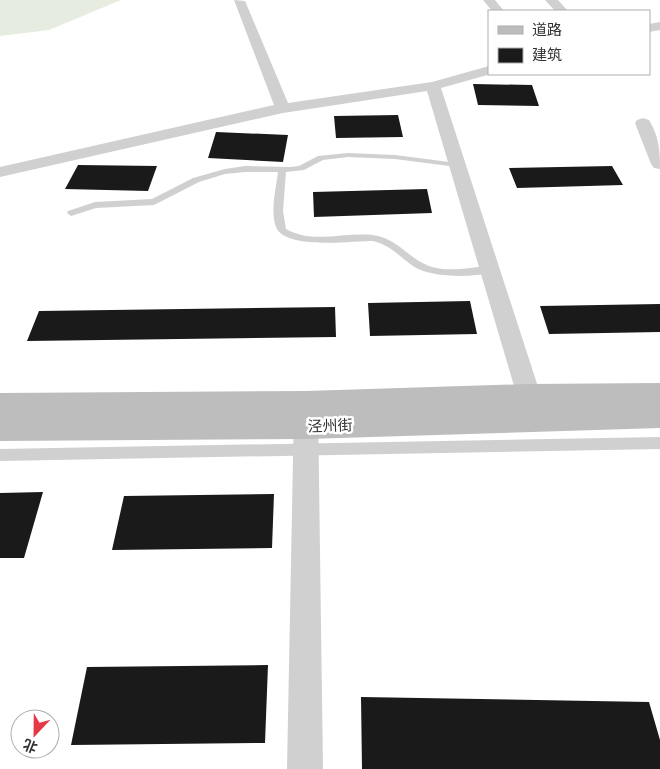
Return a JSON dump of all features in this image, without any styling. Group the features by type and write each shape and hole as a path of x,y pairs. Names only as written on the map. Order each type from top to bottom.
{"main road":[{"name":"泾州街","path":"0,405 306,426 529,396 659,418"},
{"name":"泾州街","path":"0,428 306,426 659,418"}],"street":[{"path":"489,0 497,10"},
{"path":"551,0 561,10"},
{"path":"239,1 283,108"},
{"path":"0,172 283,108 432,86 488,70"},
{"path":"432,86 529,396"},
{"path":"643,123 660,164"},
{"path":"306,426 306,769"}],"lane":[{"path":"71,213 95,206 154,202 196,180 224,172 245,169 282,170 301,168 321,158 348,155 394,157 457,165"},
{"path":"282,170 278,220 282,231 295,238 374,238 390,242 423,267 433,272 490,270"},
{"path":"0,455 306,426"}],"shaded area":[{"path":"0,0 121,0 49,30 0,36"}],"building":[{"path":"473,84 532,85 539,106 478,105"},
{"path":"398,115 403,137 336,138 334,116"},
{"path":"216,132 288,135 283,162 208,158"},
{"path":"78,165 157,166 148,191 65,189"},
{"path":"612,166 623,185 517,188 509,168"},
{"path":"427,189 432,213 314,217 313,192"},
{"path":"470,301 477,334 370,336 368,303"},
{"path":"660,304 660,332 549,334 540,306"},
{"path":"335,307 336,337 27,341 39,311"},
{"path":"43,492 24,558 0,558 0,493"},
{"path":"274,494 272,548 112,550 124,496"},
{"path":"268,665 265,743 71,745 87,667"},
{"path":"361,697 649,702 660,740 660,769 362,769"}]}
